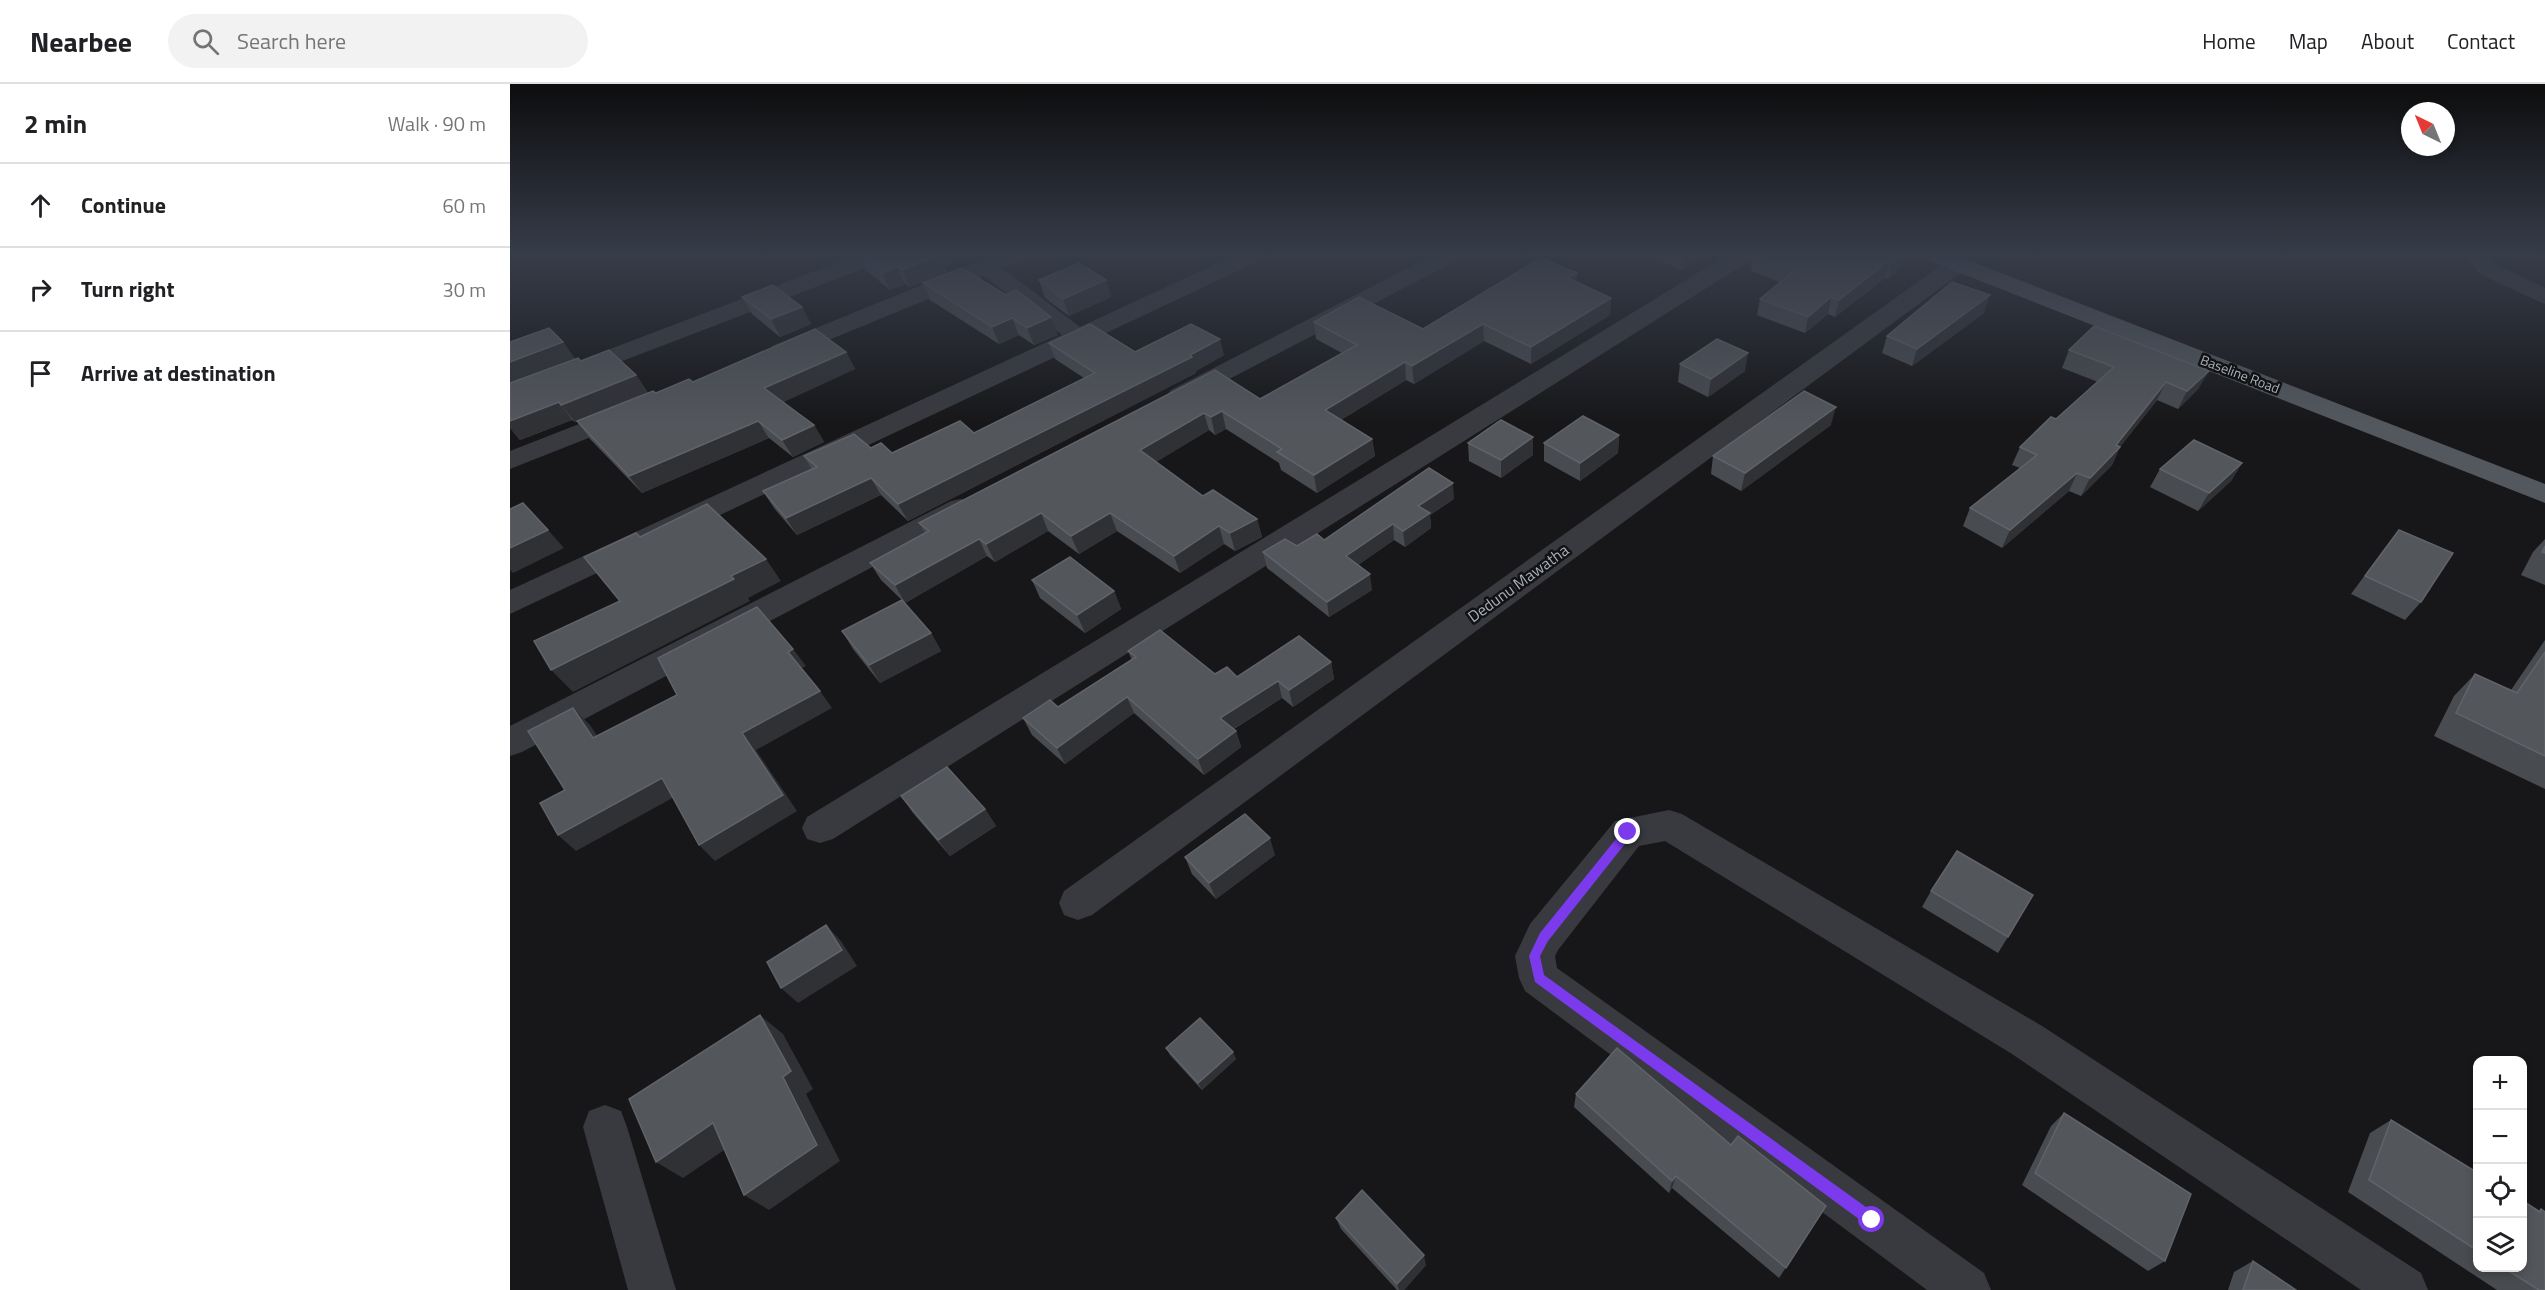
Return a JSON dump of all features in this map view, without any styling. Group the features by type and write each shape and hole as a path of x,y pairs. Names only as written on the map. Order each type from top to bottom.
{"main road":[{"name":"Baseline Road","path":"2077,311 2545,494"}],"street":[{"path":"510,396 731,311"},
{"path":"754,362 878,311"},
{"path":"1045,311 1079,337"},
{"path":"510,603 1134,311"},
{"path":"1154,408 1341,311"},
{"path":"820,828 1652,311"},
{"name":"Dedunu Mawatha","path":"1078,903 1877,311"},
{"path":"510,461 643,407"},
{"path":"510,742 985,496"},
{"path":"1967,1290 1539,978 1534,956 1544,937 1628,832 1669,825 2027,1040 2404,1290"},
{"path":"604,1127 652,1290"}],"building":[{"path":"761,311 791,311 771,319"},
{"path":"967,311 1044,311 1051,317 1027,328 1012,318 992,327"},
{"path":"1333,311 1388,311 1423,329 1452,311 1589,311 1531,347 1483,324 1412,366 1405,362 1325,410 1372,439 1314,475 1277,452 1282,449 1222,411 1211,417 1204,413 1140,450 1203,496 1213,490 1257,519 1230,533 1219,526 1174,556 1110,513 1071,536 1041,513 986,544 979,539 895,585 870,563 929,531 919,523 1215,370 1260,399 1357,345 1314,322"},
{"path":"1793,311 1815,311 1808,317"},
{"path":"1917,311 1968,311 1917,349 1887,336"},
{"path":"1090,324 1135,352 1191,324 1220,339 1190,355 1192,357 898,504 871,478 786,518 763,491 817,467 804,456 854,434 871,448 881,443 892,453 960,421 974,433 1095,373 1049,343"},
{"path":"2094,326 2209,371 2187,391 2166,382 2116,445 2120,447 2090,478 2077,473 2010,530 1970,508 2037,455 2020,447 2051,417 2056,419 2114,367 2069,350"},
{"path":"549,328 563,342 510,362 510,342"},
{"path":"815,329 846,352 764,388 814,425 782,440 758,421 629,476 577,421 653,391 656,393 689,379 693,382"},
{"path":"1717,339 1748,353 1711,379 1680,364"},
{"path":"609,350 636,375 561,405 559,402 510,421 510,383 578,358 581,361"},
{"path":"1804,391 1836,407 1745,473 1713,456"},
{"path":"1583,416 1619,435 1580,463 1544,443"},
{"path":"1501,420 1533,437 1501,460 1468,443"},
{"path":"2194,440 2242,463 2209,493 2160,469"},
{"path":"1429,468 1453,483 1418,506 1430,513 1403,531 1393,524 1346,556 1370,574 1327,602 1263,552 1285,539 1297,546 1317,534 1324,540"},
{"path":"523,503 548,530 510,548 510,509"},
{"path":"707,504 766,559 731,576 734,579 551,670 534,641 620,601 584,557 636,533 640,537"},
{"path":"2399,530 2453,553 2421,602 2365,576"},
{"path":"1070,557 1114,591 1077,615 1032,580"},
{"path":"902,600 931,633 869,665 842,631"},
{"path":"757,607 793,649 788,652 820,691 742,733 783,795 699,845 662,778 558,835 540,803 565,790 528,731 573,708 593,738 677,695 658,658"},
{"path":"1160,630 1215,674 1227,667 1237,677 1299,636 1331,662 1289,690 1278,681 1220,718 1236,731 1198,759 1127,697 1057,748 1023,718 1050,700 1058,707 1136,657 1128,651"},
{"path":"2545,652 2545,756 2456,713 2475,674 2517,693"},
{"path":"947,767 985,809 938,840 901,796"},
{"path":"1245,814 1270,838 1209,883 1185,857"},
{"path":"1957,851 2033,895 2008,937 1931,891"},
{"path":"826,925 842,950 781,988 767,962"},
{"path":"760,1015 791,1071 783,1077 817,1145 744,1195 713,1123 656,1162 629,1099"},
{"path":"1200,1018 1233,1052 1198,1083 1166,1048"},
{"path":"1617,1048 1731,1145 1738,1136 1826,1206 1786,1268 1676,1176 1672,1181 1576,1094"},
{"path":"2064,1113 2191,1194 2165,1261 2035,1173"},
{"path":"2391,1120 2473,1170 2473,1248 2369,1180"},
{"path":"1362,1190 1424,1255 1397,1284 1336,1218"},
{"path":"2527,1204 2540,1212 2541,1209 2545,1212 2545,1290 2539,1290 2510,1272 2527,1272"},
{"path":"2253,1261 2296,1290 2243,1290"}],"route":[{"path":"1628,832 1544,937 1534,956 1539,978 1872,1220"}]}
